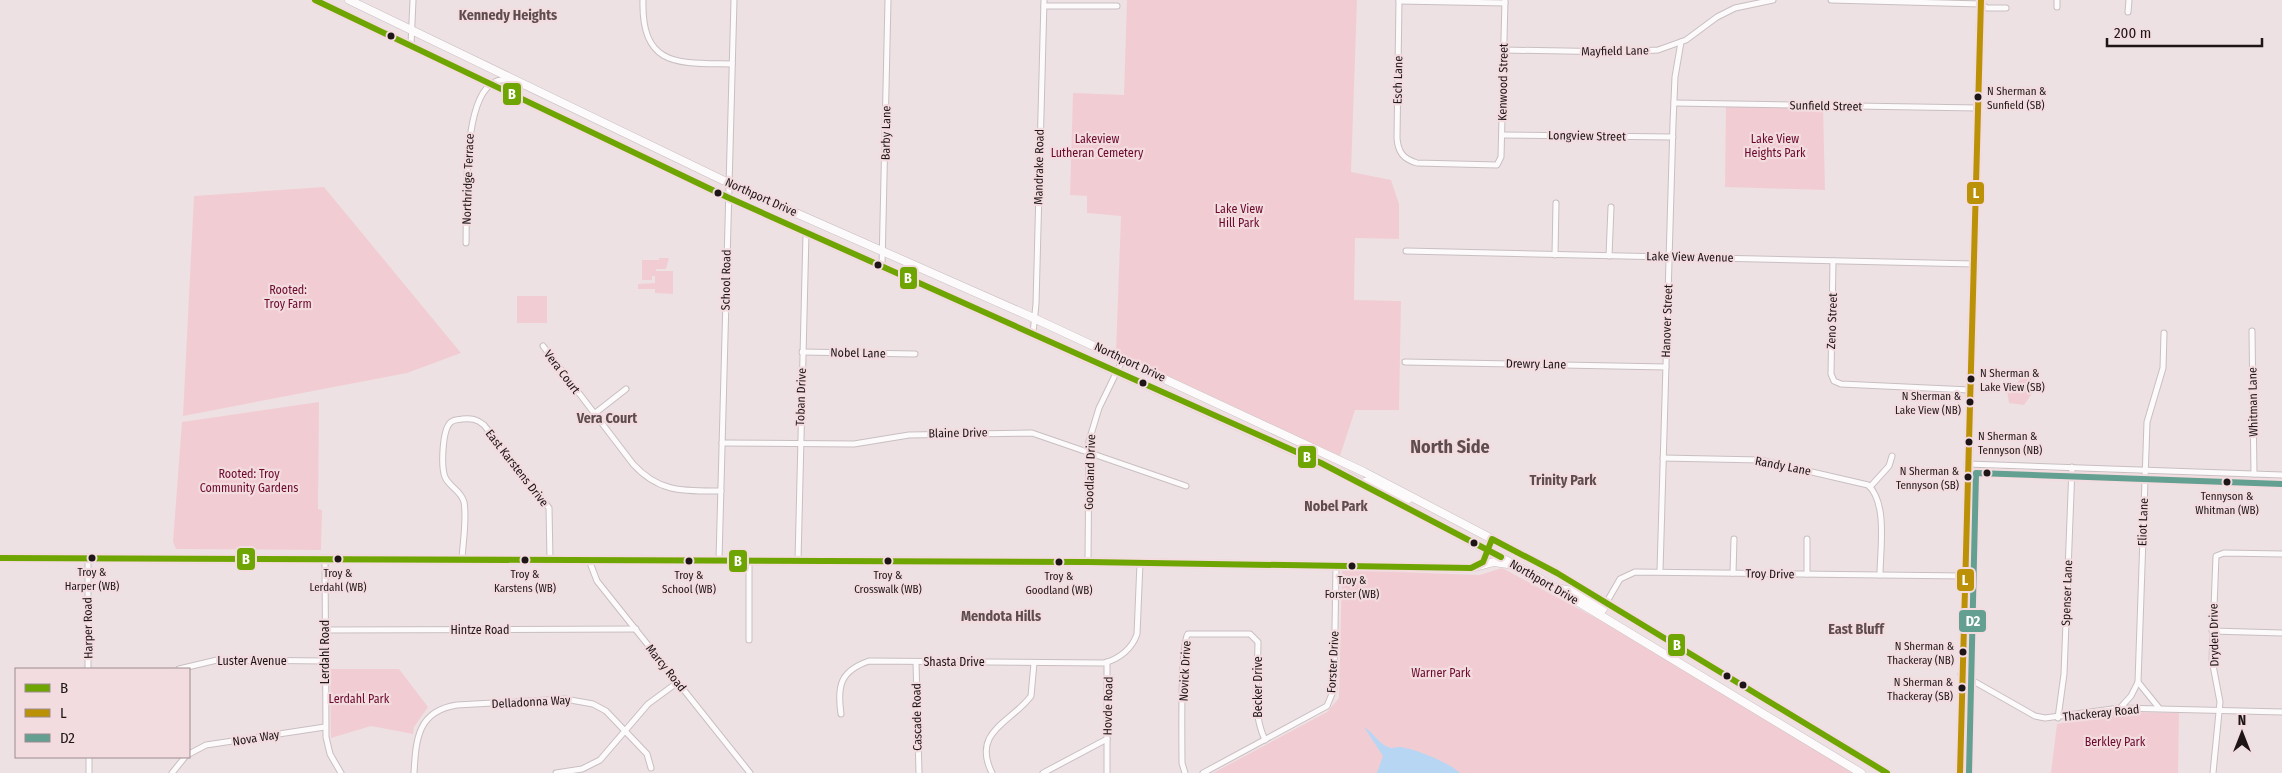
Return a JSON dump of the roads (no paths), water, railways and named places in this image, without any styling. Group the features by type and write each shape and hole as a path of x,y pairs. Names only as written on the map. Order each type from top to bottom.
{"main road":[{"name":"Northport Drive","path":"315,0 727,197 1118,371 1361,483 1489,550 1556,588 1572,591 1887,773"},
{"name":"Northport Drive","path":"349,0 728,182 1123,358 1364,472 1492,539 1861,773"},
{"path":"1361,483 1368,481 1397,496 1422,502"},
{"path":"1471,568 1500,562 1537,577"}],"street":[{"path":"411,45 413,0"},
{"path":"643,0 644,27 655,49 678,62 732,64"},
{"name":"School Road","path":"720,560 727,197 734,0"},
{"name":"Barby Lane","path":"882,266 888,0"},
{"path":"1399,0 1505,2"},
{"name":"Esch Lane","path":"1399,0 1397,138 1400,154 1417,163 1499,164"},
{"name":"Mayfield Lane","path":"1504,50 1628,52 1658,50 1680,42 1717,17 1735,8 1773,0"},
{"path":"1831,0 1981,2 1986,8 2006,8"},
{"path":"2057,0 2057,7"},
{"path":"2128,12 2129,0"},
{"name":"Kenwood Street","path":"1499,164 1502,134 1505,2"},
{"path":"1960,773 1961,674 1981,2"},
{"path":"1044,3 1117,6"},
{"name":"Mandrake Road","path":"1033,333 1044,3"},
{"name":"Hanover Street","path":"1660,571 1674,103 1676,61 1680,42"},
{"path":"491,83 514,79"},
{"name":"Northridge Terrace","path":"466,243 470,126 481,97 491,83"},
{"name":"Sunfield Street","path":"1674,103 1978,108"},
{"name":"Longview Street","path":"1502,134 1673,137"},
{"path":"1555,254 1556,203"},
{"path":"1609,256 1611,207"},
{"name":"Toban Drive","path":"798,560 806,233"},
{"name":"Lake View Avenue","path":"1406,251 1974,264"},
{"name":"Zeno Street","path":"1833,261 1831,374 1834,380 1841,384 1970,390"},
{"name":"Whitman Lane","path":"2252,331 2254,474"},
{"name":"Eliot Lane","path":"2138,682 2147,422 2163,368 2164,333"},
{"name":"Vera Court","path":"543,346 633,464 655,483 676,490 721,491"},
{"name":"Nobel Lane","path":"802,352 915,354"},
{"name":"Goodland Drive","path":"1088,562 1089,453 1093,424 1123,358"},
{"name":"Drewry Lane","path":"1406,362 1666,367"},
{"path":"594,414 626,389"},
{"name":"East Karstens Drive","path":"462,559 464,503 458,491 445,477 443,466 445,434 447,427 455,420 474,419 484,425 549,508 550,560"},
{"name":"Blaine Drive","path":"722,443 854,444 924,434 1018,433 1038,435 1186,486"},
{"path":"1880,576 1880,510 1879,502 1870,487 1889,466 1892,456"},
{"name":"Randy Lane","path":"1663,458 1760,460 1857,481 1870,487"},
{"path":"1967,464 2282,475"},
{"name":"Spenser Lane","path":"2058,718 2064,674 2072,467"},
{"path":"1806,538 1807,574"},
{"path":"0,558 798,560 1471,568 1481,564 1489,550 1492,539"},
{"path":"1733,573 1734,539"},
{"name":"Dryden Drive","path":"2213,773 2220,710 2212,660 2216,556 2224,553 2282,554"},
{"name":"Harper Road","path":"88,557 88,668"},
{"name":"Lerdahl Road","path":"325,558 325,728 330,754 341,773"},
{"name":"Marcy Road","path":"589,560 597,581 750,773"},
{"path":"749,560 749,640"},
{"name":"Hovde Road","path":"1107,773 1108,662 1123,653 1132,644 1137,634 1140,563"},
{"name":"Forster Drive","path":"1203,773 1324,709 1332,698 1334,689 1336,566"},
{"name":"Troy Drive","path":"1603,609 1617,583 1624,575 1634,572 1964,576"},
{"name":"Hintze Road","path":"325,630 636,630"},
{"path":"2212,631 2282,633"},
{"name":"Novick Drive","path":"1184,773 1182,763 1185,636 1193,632 1252,634"},
{"name":"Becker Drive","path":"1252,634 1258,642 1258,724 1265,740"},
{"name":"Luster Avenue","path":"183,668 217,660 325,661"},
{"name":"Shasta Drive","path":"841,714 838,695 844,677 851,670 869,661 1108,662"},
{"name":"Cascade Road","path":"916,662 919,773"},
{"path":"992,773 986,752 988,742 995,729 1031,696 1034,663"},
{"name":"Thackeray Road","path":"1961,674 2035,716 2045,718 2058,718 2120,708 2282,712"},
{"path":"556,773 591,766 607,754 648,704 678,682"},
{"path":"2120,708 2131,696 2138,682 2159,708"},
{"name":"Delladonna Way","path":"414,773 419,731 428,717 440,710 456,705 575,699 597,706 626,732 649,758 652,768"},
{"name":"Nova Way","path":"190,753 206,745 325,728"},
{"path":"1043,773 1107,739"},
{"path":"89,758 89,773"},
{"path":"172,773 184,758"}],"water":[{"path":"1364,727 1379,741 1391,748 1406,748 1422,753 1460,773 1377,773 1383,756"}],"place":[{"name":"N Sherman & Sunfield (SB)","path":"1978,97"},
{"name":"N Sherman & Lake View (SB)","path":"1971,379"},
{"name":"N Sherman & Lake View (NB)","path":"1970,402"},
{"name":"N Sherman & Tennyson (NB)","path":"1969,442"},
{"name":"N Sherman & Tennyson (SB)","path":"1968,477"},
{"name":"Tennyson & Whitman (WB)","path":"2227,482"},
{"name":"Troy & Harper (WB)","path":"92,558"},
{"name":"Troy & Lerdahl (WB)","path":"338,559"},
{"name":"Troy & Karstens (WB)","path":"525,560"},
{"name":"Troy & School (WB)","path":"689,561"},
{"name":"Troy & Crosswalk (WB)","path":"888,561"},
{"name":"Troy & Goodland (WB)","path":"1059,562"},
{"name":"Troy & Forster (WB)","path":"1352,566"},
{"name":"N Sherman & Thackeray (NB)","path":"1963,652"},
{"name":"N Sherman & Thackeray (SB)","path":"1962,688"}],"district":[{"name":"Kennedy Heights","path":"508,15"},
{"name":"Vera Court","path":"607,418"},
{"name":"North Side","path":"1450,447"},
{"name":"Trinity Park","path":"1563,480"},
{"name":"Nobel Park","path":"1336,506"},
{"name":"Mendota Hills","path":"1001,616"},
{"name":"East Bluff","path":"1856,629"}],"park label":[{"name":"Lakeview Lutheran Cemetery","path":"1097,146"},
{"name":"Lake View Heights Park","path":"1775,146"},
{"name":"Lake View Hill Park","path":"1239,216"},
{"name":"Rooted: Troy Farm","path":"288,297"},
{"name":"Rooted: Troy Community Gardens","path":"249,481"},
{"name":"Warner Park","path":"1441,673"},
{"name":"Lerdahl Park","path":"359,699"},
{"name":"Berkley Park","path":"2115,742"}]}
